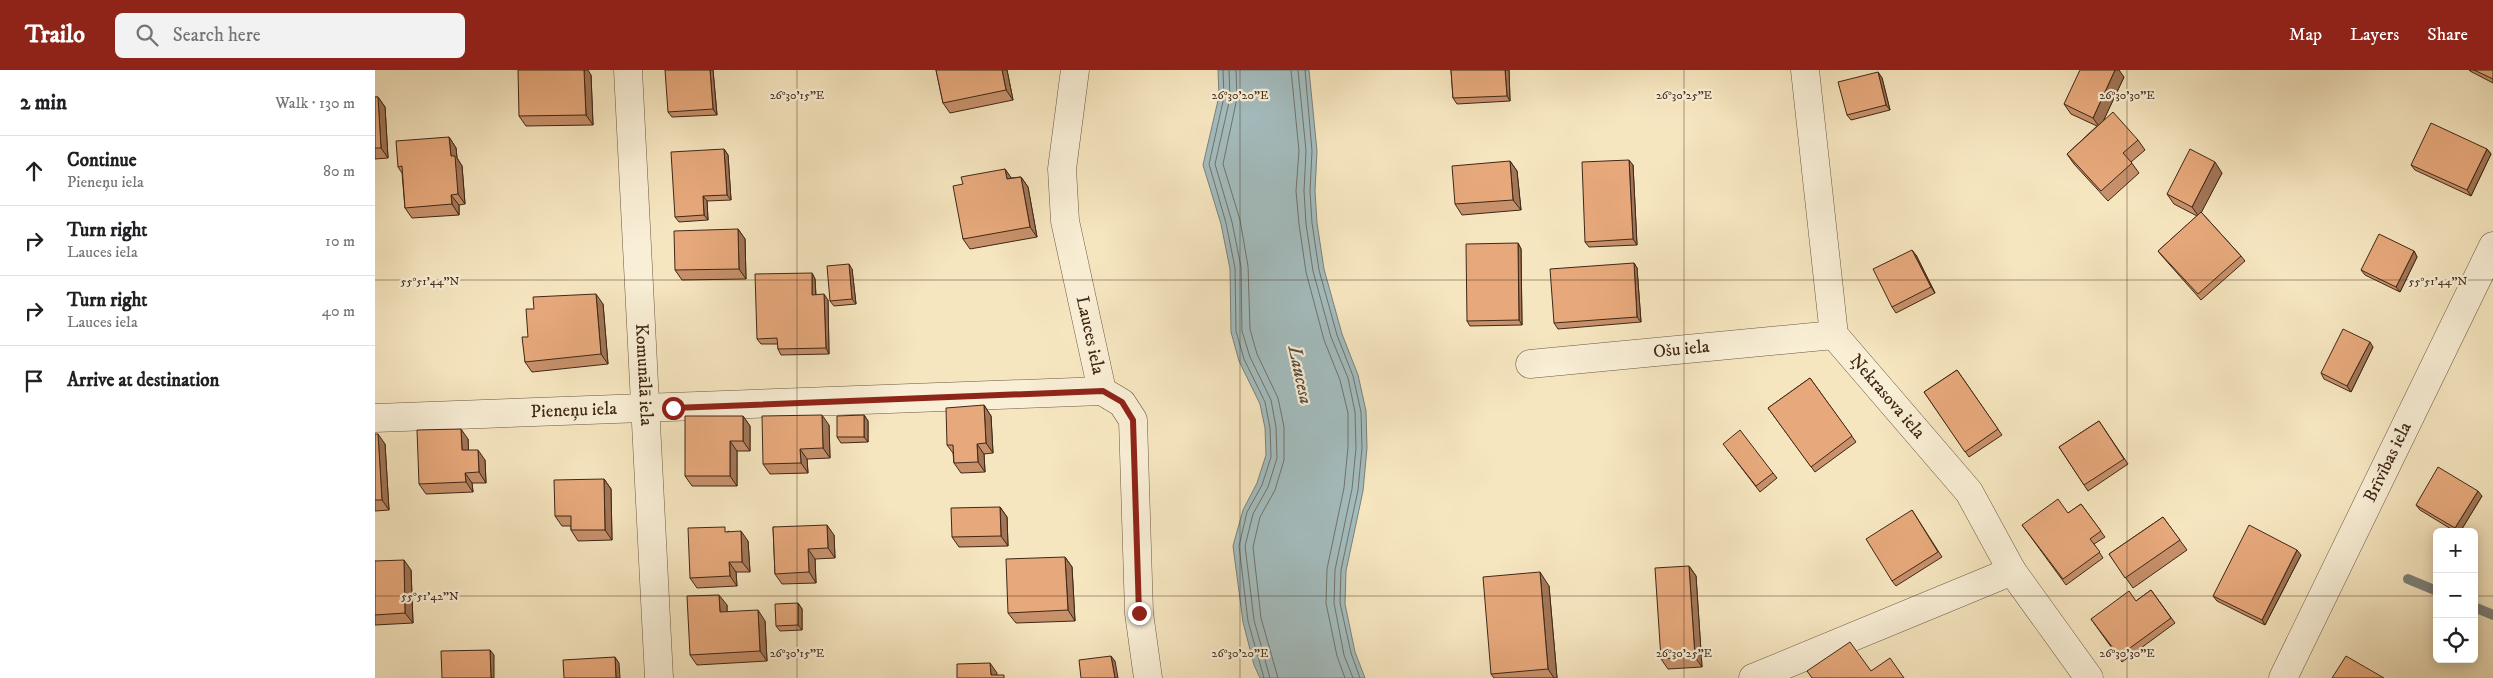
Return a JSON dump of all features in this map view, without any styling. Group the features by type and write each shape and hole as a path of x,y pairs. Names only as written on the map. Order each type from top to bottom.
{"street":[{"name":"Komunālā iela","path":"628,70 659,678"},
{"name":"Lauces iela","path":"1075,70 1062,168 1065,221 1103,391 1122,402 1133,420 1139,613 1148,678"},
{"path":"1805,70 1834,335"},
{"name":"Brīvības iela","path":"2283,678 2493,246"},
{"name":"Ošu iela","path":"1530,364 1834,335"},
{"name":"Ņekrasova iela","path":"1834,335 1969,492 2012,571 2089,678"},
{"name":"Pieneņu iela","path":"375,418 1103,391"},
{"path":"1766,676 2012,571"}],"water":[{"name":"Laucesa","path":"1218,70 1309,70 1317,151 1315,191 1317,223 1324,269 1342,334 1358,375 1366,411 1367,448 1363,491 1346,571 1345,604 1355,652 1365,678 1260,678 1254,665 1243,622 1233,546 1243,510 1257,483 1266,455 1265,428 1260,404 1239,361 1231,332 1230,269 1221,224 1203,165 1219,96"}],"building":[{"path":"518,70 584,70 586,115 519,116"},
{"path":"665,70 710,70 713,109 668,112"},
{"path":"936,70 1002,70 1006,90 943,103"},
{"path":"1451,70 1505,70 1507,96 1453,98"},
{"path":"2080,70 2115,70 2093,118 2064,104"},
{"path":"2474,70 2493,70 2493,79"},
{"path":"1878,72 1886,105 1847,115 1838,82"},
{"path":"375,97 378,97 381,148 375,148"},
{"path":"2113,112 2138,140 2123,153 2132,163 2101,191 2067,154"},
{"path":"2431,123 2487,149 2467,190 2411,165"},
{"path":"449,137 451,156 455,156 458,194 451,195 452,204 405,208 402,166 398,167 396,141"},
{"path":"724,149 727,195 703,196 704,215 675,217 671,152"},
{"path":"2190,149 2215,162 2192,207 2167,194"},
{"path":"1629,160 1633,239 1585,242 1582,162"},
{"path":"1510,161 1513,200 1455,204 1452,166"},
{"path":"1005,169 1007,179 1021,177 1030,227 963,239 953,186 963,184 961,177"},
{"path":"2201,212 2241,256 2198,294 2158,251"},
{"path":"738,229 739,269 675,270 674,231"},
{"path":"2379,234 2414,251 2396,287 2361,270"},
{"path":"1518,243 1519,320 1467,321 1466,244"},
{"path":"1912,250 1931,287 1892,307 1873,269"},
{"path":"1634,263 1637,317 1554,323 1550,269"},
{"path":"849,264 852,299 830,301 827,266"},
{"path":"812,273 812,295 824,294 826,348 778,349 777,338 757,339 755,274"},
{"path":"596,294 601,354 525,362 522,337 528,337 526,309 534,309 533,297"},
{"path":"2343,329 2370,342 2347,386 2321,373"},
{"path":"1957,370 1998,429 1965,452 1924,392"},
{"path":"1810,378 1852,436 1811,467 1768,408"},
{"path":"984,405 986,443 977,444 978,462 954,463 953,445 947,445 946,408"},
{"path":"822,415 823,448 800,449 801,463 763,464 762,416"},
{"path":"864,415 864,437 837,437 837,416"},
{"path":"685,416 743,416 743,441 730,441 730,476 685,476"},
{"path":"2099,421 2124,459 2084,485 2059,447"},
{"path":"461,429 462,450 478,450 479,472 465,473 466,482 419,484 417,430"},
{"path":"1740,430 1773,473 1756,486 1723,444"},
{"path":"375,434 378,434 382,500 375,500"},
{"path":"2438,467 2478,491 2455,528 2416,505"},
{"path":"604,479 605,530 571,530 571,516 555,516 554,480"},
{"path":"2058,499 2068,513 2081,504 2101,531 2090,539 2100,552 2063,579 2022,525"},
{"path":"1000,507 1001,536 952,537 951,508"},
{"path":"1912,510 1938,552 1892,581 1866,539"},
{"path":"2163,517 2180,540 2125,578 2109,554"},
{"path":"827,525 828,548 808,549 809,572 775,574 773,527"},
{"path":"2249,525 2297,550 2262,620 2213,596"},
{"path":"725,527 725,532 741,531 742,562 729,562 730,576 690,578 688,528"},
{"path":"1065,557 1068,610 1008,613 1006,559"},
{"path":"404,560 405,613 375,615 375,561"},
{"path":"1689,566 1695,657 1661,659 1655,568"},
{"path":"1540,572 1548,669 1491,674 1483,577"},
{"path":"2151,590 2171,618 2119,656 2091,619 2129,591 2136,601"},
{"path":"719,595 720,612 758,610 760,651 690,655 687,596"},
{"path":"798,603 798,625 776,626 775,604"},
{"path":"1850,642 1871,671 1890,658 1904,678 1812,678 1807,671"},
{"path":"490,650 491,678 442,678 441,651"},
{"path":"1111,656 1115,678 1081,678 1079,660"},
{"path":"2346,656 2384,678 2332,678"},
{"path":"615,657 616,678 564,678 563,660"},
{"path":"990,663 991,675 1004,675 1004,678 957,678 957,664"}],"waterway":[{"path":"2408,579 2433,589"},
{"path":"2478,609 2493,615"}],"route":[{"path":"673,408 1103,391 1122,402 1133,420 1139,613"}]}
